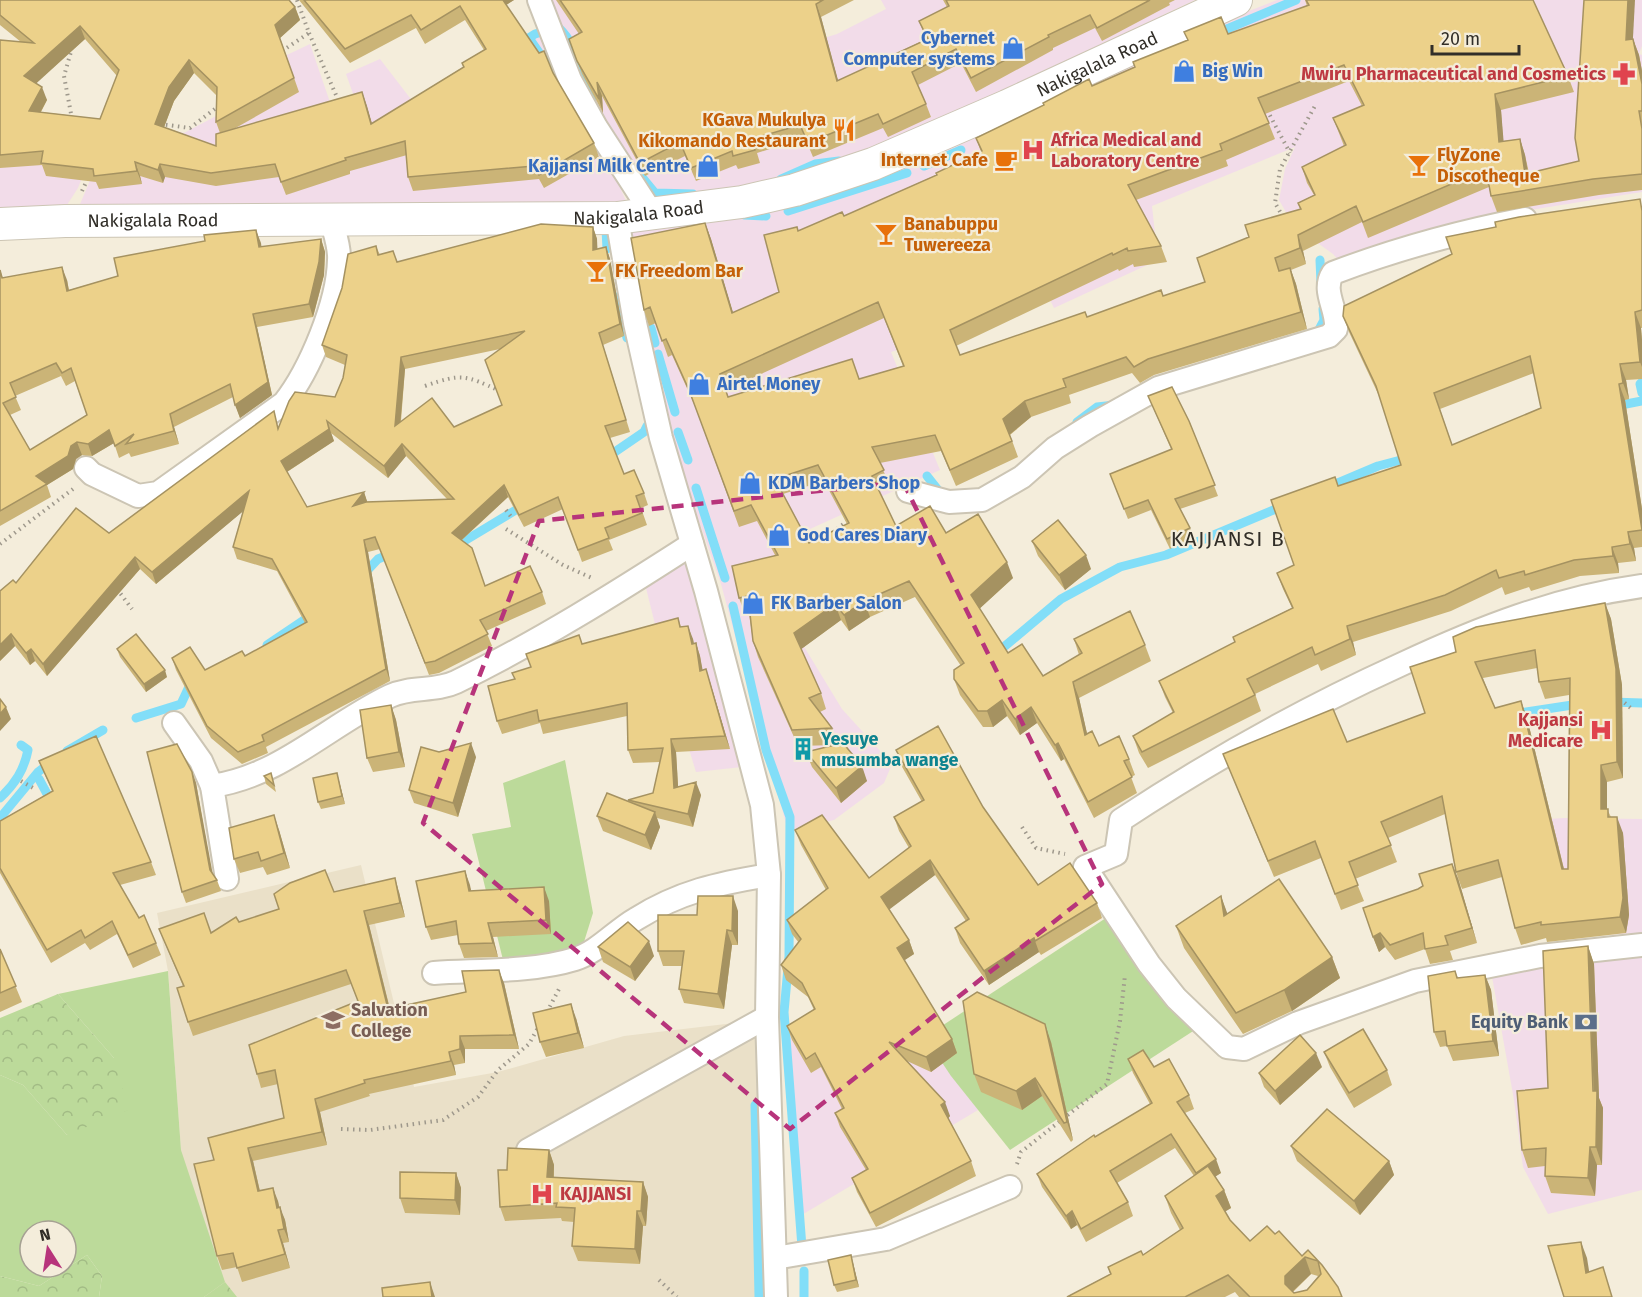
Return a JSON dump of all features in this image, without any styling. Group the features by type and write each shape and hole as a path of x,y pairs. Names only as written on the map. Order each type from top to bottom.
{"street":[{"path":"539,0 570,80 596,126 653,215"},
{"name":"Nakigalala Road","path":"0,224 65,221 618,218 742,202 795,190 873,164 1007,106 1236,0"},
{"path":"908,491 949,502 967,502 997,494 1022,477 1055,448 1131,401 1158,388 1329,336 1336,329 1337,320 1327,287 1333,273 1391,251 1465,231 1543,216"},
{"path":"618,218 635,323 661,438 762,805 769,875 767,1017 776,1297"},
{"path":"89,471 138,496 158,493 284,403 296,387 334,293 339,258 331,219"},
{"path":"212,786 242,780 285,760 391,696 454,683 620,591 692,544"},
{"path":"1642,586 1521,613 1463,635 1303,710 1200,769 1121,820 1116,854 1085,867 1128,935 1176,998 1227,1047 1244,1049 1298,1023 1415,981 1540,956 1642,945"},
{"path":"174,723 201,761 212,786 226,879"},
{"path":"434,973 525,967 574,959 590,952 634,920 677,898 714,884 769,875"},
{"path":"528,1150 767,1017"},
{"path":"775,1258 886,1239 1010,1186"}],"path":[{"path":"297,0 336,95"},
{"path":"273,57 309,33"},
{"path":"72,120 64,76 74,42"},
{"path":"157,123 190,128 225,100"},
{"path":"1284,219 1275,203 1280,169 1316,104"},
{"path":"1265,105 1290,153"},
{"path":"63,121 83,119"},
{"path":"65,221 86,186 93,165"},
{"path":"425,386 452,377 469,376 505,394"},
{"path":"0,544 89,471"},
{"path":"506,510 512,518"},
{"path":"836,531 858,514"},
{"path":"506,529 563,565 620,591"},
{"path":"114,582 132,609"},
{"path":"1617,697 1632,709"},
{"path":"21,781 35,789"},
{"path":"1010,1186 1021,1152 1107,1083 1120,1021 1128,935"},
{"path":"341,1129 370,1130 443,1120 478,1097 498,1070 528,1044 574,959"},
{"path":"659,1280 677,1297"}],"highlighted area":[{"path":"903,482 1102,884 790,1129 423,823 539,521"}],"shaded area":[{"path":"551,0 646,0 768,55 837,34 886,9 881,0 1195,0 939,120 808,174 657,205 593,108"},
{"path":"1277,0 1642,0 1642,46 1639,54 1642,55 1642,192 1474,219 1342,264 1333,254 1294,226 1279,200 1285,169 1295,147 1152,206 1158,260 1054,308 1050,300 891,352 940,470 810,529 820,548 800,640 842,709 892,764 884,783 834,820 788,831 721,584 686,484 665,410 627,243 633,228 744,209"},
{"path":"546,26 627,203 75,216 116,119 184,133 218,115 270,63 310,44 333,111 356,102 346,74 380,59 417,107 494,56"},
{"path":"0,116 92,152 78,188 65,208 0,219"},
{"path":"686,557 742,767 696,772 672,693 645,584"},
{"path":"1642,819 1642,933 1529,938 1532,820"},
{"path":"361,865 414,1087 498,1072 624,1036 769,1019 769,1297 206,1297 181,1150 168,971 157,913"},
{"path":"1642,950 1642,1190 1548,1214 1523,1167 1514,1100 1491,971"},
{"path":"812,1022 925,1037 978,1110 800,1216 783,1040"}],"green space":[{"path":"565,760 593,913 583,945 504,964 472,834 511,827 503,783"},
{"path":"1112,914 1204,1024 1010,1150 951,1076 925,1037"},
{"path":"168,971 181,1150 225,1282 204,1297 99,1297 102,1276 87,1255 78,1261 78,1219 18,1219 18,1279 50,1279 39,1286 0,1276 0,1075 23,1085 67,1135 114,1058 58,994"},
{"path":"58,994 114,1058 128,1110 67,1135 23,1085 0,1075 0,1018"},
{"path":"87,1255 102,1276 99,1297 0,1297 0,1276 39,1286 50,1279 78,1279 78,1261"},
{"path":"225,1282 237,1297 204,1297"}],"building":[{"path":"0,0 289,0 295,7 275,25 294,78 216,122 217,87 189,60 169,87 155,124 216,146 216,134 362,92 371,124 464,67 462,63 486,49 460,6 421,30 411,15 345,49 304,0 503,0 539,53 544,51 553,73 594,143 539,175 534,166 408,177 405,141 345,158 346,160 281,182 275,164 211,173 160,164 158,170 135,162 137,171 94,176 93,169 41,163 43,151 0,155 0,40 34,43 0,15","holes":["80,26 119,70 100,119 29,111 42,87 24,76"]},
{"path":"560,0 823,0 816,4 837,81 928,39 919,21 949,6 946,0 1150,0 1097,28 1090,15 1048,35 1049,37 971,78 956,49 912,72 926,104 883,124 878,114 808,143 800,125 752,139 755,150 733,156 732,151 691,168 680,142 640,163 597,82 599,99 577,61 569,39 582,32"},
{"path":"1306,0 1533,0 1568,76 1495,94 1499,142 1520,139 1525,174 1579,161 1575,138 1584,0 1628,0 1626,40 1633,39 1642,84 1642,111 1639,111 1642,129 1642,174 1593,179 1491,196 1486,169 1363,222 1356,206 1298,235 1300,248 1275,258 1279,271 1290,268 1301,312 1148,359 1134,367 1126,357 1063,379 1066,387 1025,401 1003,419 1012,441 950,470 935,435 872,447 884,470 872,476 896,526 930,506 946,533 978,514 1007,562 971,595 1008,653 1022,644 1043,676 1082,653 1074,639 1130,611 1145,645 1073,682 1085,735 1092,731 1099,746 1119,736 1129,759 1124,761 1132,777 1088,802 1058,743 1055,745 1031,707 1015,719 1002,700 987,711 978,711 954,679 954,670 964,663 909,581 864,601 844,615 835,604 794,633 821,693 809,698 832,728 792,730 753,641 748,596 739,598 732,566 778,555 751,505 734,511 689,390 666,339 662,341 650,307 644,310 631,238 705,223 732,313 779,292 764,235 797,227 798,231 842,212 844,216 937,175 936,173 982,151 976,138 1044,105 1043,103 1089,79 1092,86 1135,67 1133,62 1188,40 1184,32 1221,17 1228,34 1309,5","holes":["1344,65 1364,105 1333,118 1346,145 1302,167 1315,195 1298,203 1301,209 1245,225 1249,237 1197,258 1205,282 1163,296 1161,290 1087,317 1085,312 960,355 950,330 1112,253 1113,255 1127,248 1128,251 1161,246 1128,185 1222,150 1220,144 1269,123 1258,98","878,302 904,366 859,379 852,359 728,397 720,374","818,465 849,523 809,543 775,479"]},
{"path":"1640,199 1642,310 1635,312 1640,362 1620,364 1623,383 1619,384 1642,530 1628,532 1630,544 1612,547 1613,556 1574,560 1525,575 1524,571 1499,578 1496,570 1445,595 1347,626 1350,639 1315,655 1312,647 1247,679 1255,695 1142,752 1133,736 1174,712 1159,681 1235,642 1233,637 1293,608 1277,573 1294,565 1271,500 1335,477 1338,486 1401,465 1376,386 1343,316 1344,306 1452,254 1446,237 1496,227 1495,222","holes":["1530,356 1541,408 1452,445 1434,393"]},
{"path":"541,224 593,227 593,250 606,247 620,324 599,333 626,420 605,426 624,474 634,470 644,493 636,496 642,513 605,528 609,538 578,550 558,497 519,515 504,485 452,533 472,548 485,586 530,566 542,592 480,620 488,634 435,661 425,663 375,537 364,540 386,669 262,735 264,741 238,752 207,726 172,658 190,647 205,670 242,651 245,656 307,622 272,559 233,547 249,491 152,572 135,557 43,664 31,649 26,653 11,634 0,645 0,591 13,580 16,583 76,508 109,533 274,411 278,429 295,392 335,397 343,378 347,355 322,345 342,288 348,254 376,246 378,255 393,251 397,262","holes":["525,331 485,360 502,405 454,427 432,398 395,426 401,357","327,421 384,466 402,444 454,499 366,502 353,506 364,492 307,507 281,461 329,429"]},
{"path":"256,230 259,247 321,239 319,262 309,304 253,314 268,382 235,405 230,384 170,414 174,431 126,444 134,434 115,446 109,430 88,444 77,442 71,446 68,456 36,476 47,484 0,511 0,270 2,278 62,267 67,291 118,276 114,258 205,241 204,235","holes":["56,363 62,373 71,368 87,415 30,450 3,403 16,397 10,383"]},
{"path":"1172,387 1189,421 1215,485 1175,499 1190,528 1167,539 1148,500 1124,509 1110,474 1172,449 1148,396"},
{"path":"1058,520 1086,555 1059,575 1032,541"},
{"path":"1605,603 1616,669 1617,762 1601,765 1601,809 1608,809 1608,817 1617,817 1623,898 1620,917 1541,925 1541,922 1515,928 1498,860 1456,872 1442,796 1381,822 1391,845 1349,862 1358,885 1335,894 1315,841 1268,861 1223,754 1333,709 1347,742 1425,713 1410,667 1456,652 1453,637 1476,627","holes":["1535,650 1539,682 1570,678 1568,869 1562,869 1521,701 1495,708 1475,662"]},
{"path":"678,618 680,627 688,626 692,644 696,643 700,671 706,669 725,736 671,739 674,788 696,782 688,814 628,800 653,793 663,748 628,750 627,703 539,721 537,710 497,721 488,686 515,679 512,673 531,667 526,654 579,635 582,644"},
{"path":"136,634 165,670 144,684 117,649"},
{"path":"0,699 6,707 0,714"},
{"path":"391,705 399,752 367,758 360,710"},
{"path":"938,726 983,807 1038,885 1070,863 1097,903 1035,941 1034,938 984,971 955,928 969,919 930,860 881,897 909,940 897,948 952,1039 926,1057 889,1042 945,1102 941,1105 971,1161 870,1213 852,1178 868,1169 835,1113 844,1108 815,1053 806,1059 787,1026 815,1009 802,983 781,965 801,939 787,920 828,888 795,830 822,815 869,878 911,846 894,817 924,800 896,750"},
{"path":"96,736 151,862 113,873 139,918 144,915 156,943 128,955 112,921 85,938 81,930 47,950 0,868 0,821 53,791 39,761"},
{"path":"471,743 453,803 409,790 421,747 439,752"},
{"path":"843,743 862,766 836,788 806,752"},
{"path":"177,744 192,772 210,870 217,880 182,892 147,752"},
{"path":"271,773 274,785 264,776"},
{"path":"337,773 342,796 318,802 313,778"},
{"path":"607,793 655,812 645,835 597,816"},
{"path":"274,815 284,853 261,861 258,852 234,859 229,828"},
{"path":"1452,864 1472,928 1445,936 1448,945 1425,949 1423,933 1390,945 1380,933 1373,937 1363,908 1418,889 1423,886 1419,874"},
{"path":"325,870 334,892 395,878 400,903 364,911 388,1009 466,992 462,971 499,970 514,1035 460,1036 460,1049 449,1052 451,1061 364,1080 365,1083 315,1099 322,1132 248,1148 258,1191 273,1188 277,1208 280,1207 284,1229 278,1230 285,1254 237,1268 233,1253 217,1256 194,1164 214,1160 208,1138 284,1118 275,1070 257,1074 249,1045 358,1001 346,970 188,1022 177,988 184,986 159,929 204,913 211,933 236,917 239,922 279,909 274,894 290,883"},
{"path":"465,871 469,891 544,887 546,920 488,923 493,943 459,944 456,921 426,927 416,881"},
{"path":"1279,879 1332,957 1284,990 1236,1013 1176,926 1221,896 1224,916"},
{"path":"698,896 733,896 732,931 727,930 718,994 679,989 684,951 658,951 658,915 697,915"},
{"path":"628,922 649,941 630,967 598,947"},
{"path":"1588,946 1593,1091 1597,1091 1596,1147 1590,1147 1588,1178 1545,1176 1546,1148 1522,1150 1517,1091 1548,1088 1543,951"},
{"path":"0,949 16,986 0,993"},
{"path":"1455,971 1457,978 1485,975 1493,1041 1447,1046 1445,1031 1434,1032 1428,976"},
{"path":"977,992 1045,1024 1067,1122 1064,1123 1035,1078 1016,1091 974,1074 963,1001"},
{"path":"571,1004 578,1033 540,1042 533,1013"},
{"path":"1363,1029 1387,1070 1349,1093 1324,1052"},
{"path":"1300,1035 1316,1053 1275,1091 1259,1073"},
{"path":"1143,1050 1154,1067 1169,1059 1189,1095 1177,1102 1216,1159 1196,1173 1171,1134 1110,1171 1128,1202 1081,1229 1072,1211 1066,1216 1037,1174 1094,1135 1095,1137 1152,1103 1128,1059"},
{"path":"1327,1109 1389,1161 1354,1201 1291,1146"},
{"path":"508,1148 549,1150 547,1177 643,1182 641,1211 637,1211 635,1249 572,1246 575,1208 556,1207 557,1203 500,1207 498,1170 507,1170"},
{"path":"1208,1166 1224,1190 1216,1196 1230,1220 1250,1241 1267,1226 1275,1234 1279,1231 1302,1256 1308,1250 1322,1265 1338,1287 1342,1297 1250,1297 1228,1275 1185,1297 1067,1297 1111,1274 1108,1267 1141,1251 1143,1255 1183,1228 1165,1196","holes":["1305,1257 1318,1261 1321,1274 1307,1290 1294,1293 1285,1284 1285,1276"]},
{"path":"400,1172 456,1173 455,1200 400,1198"},
{"path":"1581,1242 1586,1273 1603,1267 1612,1297 1564,1297 1548,1246"},
{"path":"851,1255 856,1280 834,1285 828,1260"},
{"path":"430,1282 432,1297 383,1297 382,1288"}],"waterway":[{"path":"1215,34 1296,0"},
{"path":"519,44 535,34 558,27 569,41 578,69 587,75 593,97"},
{"path":"529,38 565,90"},
{"path":"924,166 961,150"},
{"path":"781,179 815,164 839,161"},
{"path":"637,171 655,193 693,194"},
{"path":"788,211 907,173"},
{"path":"744,215 766,216"},
{"path":"600,229 606,229 607,249"},
{"path":"1320,260 1321,283"},
{"path":"617,297 627,338"},
{"path":"1315,337 1324,320 1323,309"},
{"path":"651,328 655,343"},
{"path":"658,354 675,412"},
{"path":"1642,382 1640,384 1642,393"},
{"path":"1616,406 1642,401"},
{"path":"1077,422 1097,407 1115,405"},
{"path":"606,458 644,432 647,426"},
{"path":"678,432 688,460"},
{"path":"1326,488 1378,466 1412,457"},
{"path":"927,476 942,495"},
{"path":"696,488 725,578"},
{"path":"452,544 466,540 524,505"},
{"path":"1005,646 1061,599 1120,567 1166,555 1283,506"},
{"path":"364,574 378,559 393,553"},
{"path":"733,606 766,750 790,817 789,957 784,1012 802,1247"},
{"path":"267,645 313,614"},
{"path":"136,718 181,704 188,689 195,685"},
{"path":"1611,702 1642,703"},
{"path":"1513,714 1579,704"},
{"path":"67,751 103,730"},
{"path":"0,798 14,782 24,764 28,750 21,745"},
{"path":"0,818 38,772 50,763"},
{"path":"39,779 52,803"},
{"path":"755,1105 759,1297"},
{"path":"804,1271 804,1297"}],"place":[{"name":"Cybernet Computer systems","path":"1013,48"},
{"name":"Big Win","path":"1184,71"},
{"name":"Mwiru Pharmaceutical and Cosmetics","path":"1624,74"},
{"name":"KGava Mukulya Kikomando Restaurant","path":"844,130"},
{"name":"Africa Medical and Laboratory Centre","path":"1033,150"},
{"name":"Internet Cafe","path":"1006,160"},
{"name":"FlyZone Discotheque","path":"1419,165"},
{"name":"Kajjansi Milk Centre","path":"708,166"},
{"name":"Banabuppu Tuwereeza","path":"886,234"},
{"name":"FK Freedom Bar","path":"597,271"},
{"name":"Airtel Money","path":"699,384"},
{"name":"KDM Barbers Shop","path":"750,483"},
{"name":"God Cares Diary","path":"779,535"},
{"name":"FK Barber Salon","path":"753,603"},
{"name":"Kajjansi Medicare","path":"1601,730"},
{"name":"Yesuye musumba wange","path":"803,749"},
{"name":"Salvation College","path":"333,1020"},
{"name":"Equity Bank","path":"1586,1022"},
{"name":"KAJJANSI","path":"542,1194"}],"district":[{"name":"KAJJANSI B","path":"1228,539"}]}
